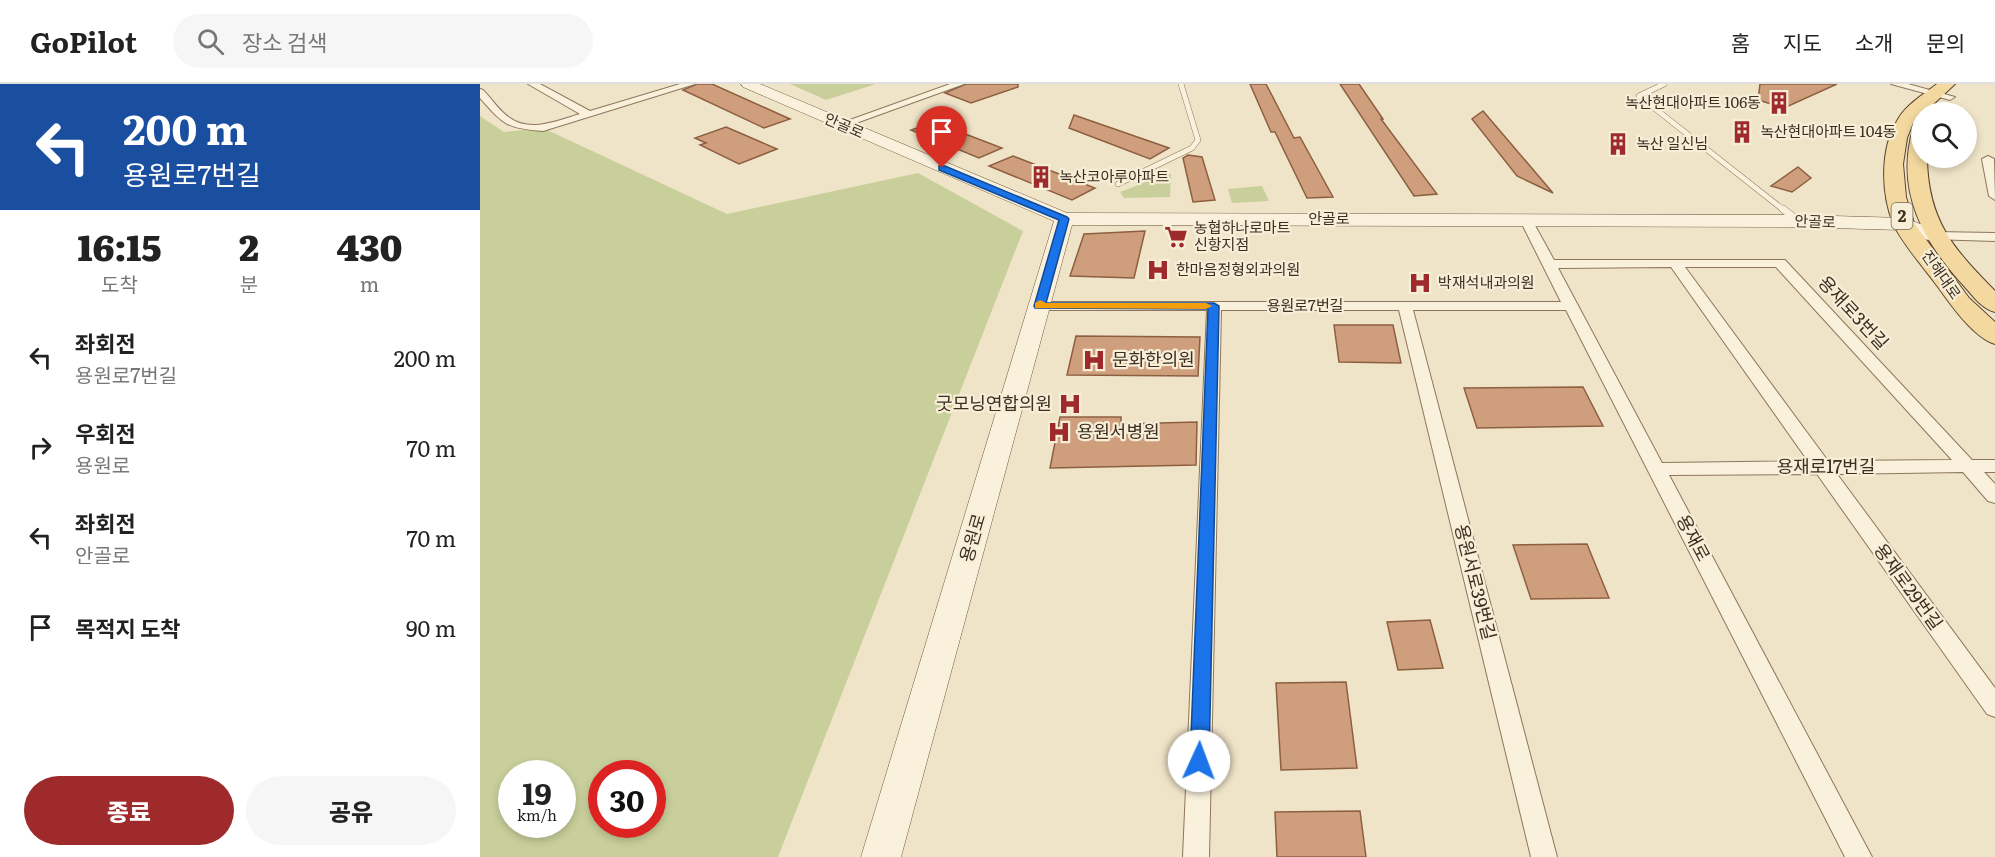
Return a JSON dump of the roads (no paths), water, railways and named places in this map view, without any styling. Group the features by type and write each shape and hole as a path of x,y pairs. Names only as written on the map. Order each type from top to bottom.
{"main road":[{"name":"안골로","path":"748,84 1064,219 1798,221 1904,224 1935,236"},
{"name":"진해대로","path":"1945,95 1905,122 1898,138 1894,164 1896,197 1904,224 1961,303 1995,336"},
{"name":"진해대로","path":"1916,168 1922,199 1935,236 1995,305"},
{"name":"용원로","path":"881,857 1064,219"}],"street":[{"path":"533,84 587,113"},
{"path":"480,92 505,120 517,126 543,128 690,84"},
{"path":"841,125 959,84"},
{"path":"1896,84 1945,95"},
{"path":"1988,159 1995,196"},
{"name":"용재로","path":"1526,220 1859,857"},
{"path":"1935,236 1995,237"},
{"path":"1675,263 1821,467"},
{"name":"용재로3번길","path":"1549,264 1780,263 1968,466"},
{"name":"용원로7번길","path":"1039,306 1571,306"},
{"path":"1196,857 1214,306"},
{"name":"용원서로39번길","path":"1405,306 1544,857"},
{"path":"1968,466 1995,496"},
{"name":"용재로17번길","path":"1656,469 1995,466"},
{"name":"용재로29번길","path":"1821,467 1995,708"}],"lane":[{"path":"1118,184 1192,148 1198,140 1181,84"},
{"path":"1664,84 1640,96 1798,221"}],"place":[{"name":"녹산현대아파트 106동","path":"1779,103"},
{"name":"녹산현대아파트 104동","path":"1742,132"},
{"name":"녹산 일신님","path":"1618,144"},
{"name":"녹산코아루아파트","path":"1041,177"},
{"name":"농협하나로마트 신항지점","path":"1176,237"},
{"name":"한마음정형외과의원","path":"1158,270"},
{"name":"박재석내과의원","path":"1420,283"},
{"name":"문화한의원","path":"1094,360"},
{"name":"굿모닝연합의원","path":"1070,404"},
{"name":"용원서병원","path":"1059,432"}]}
